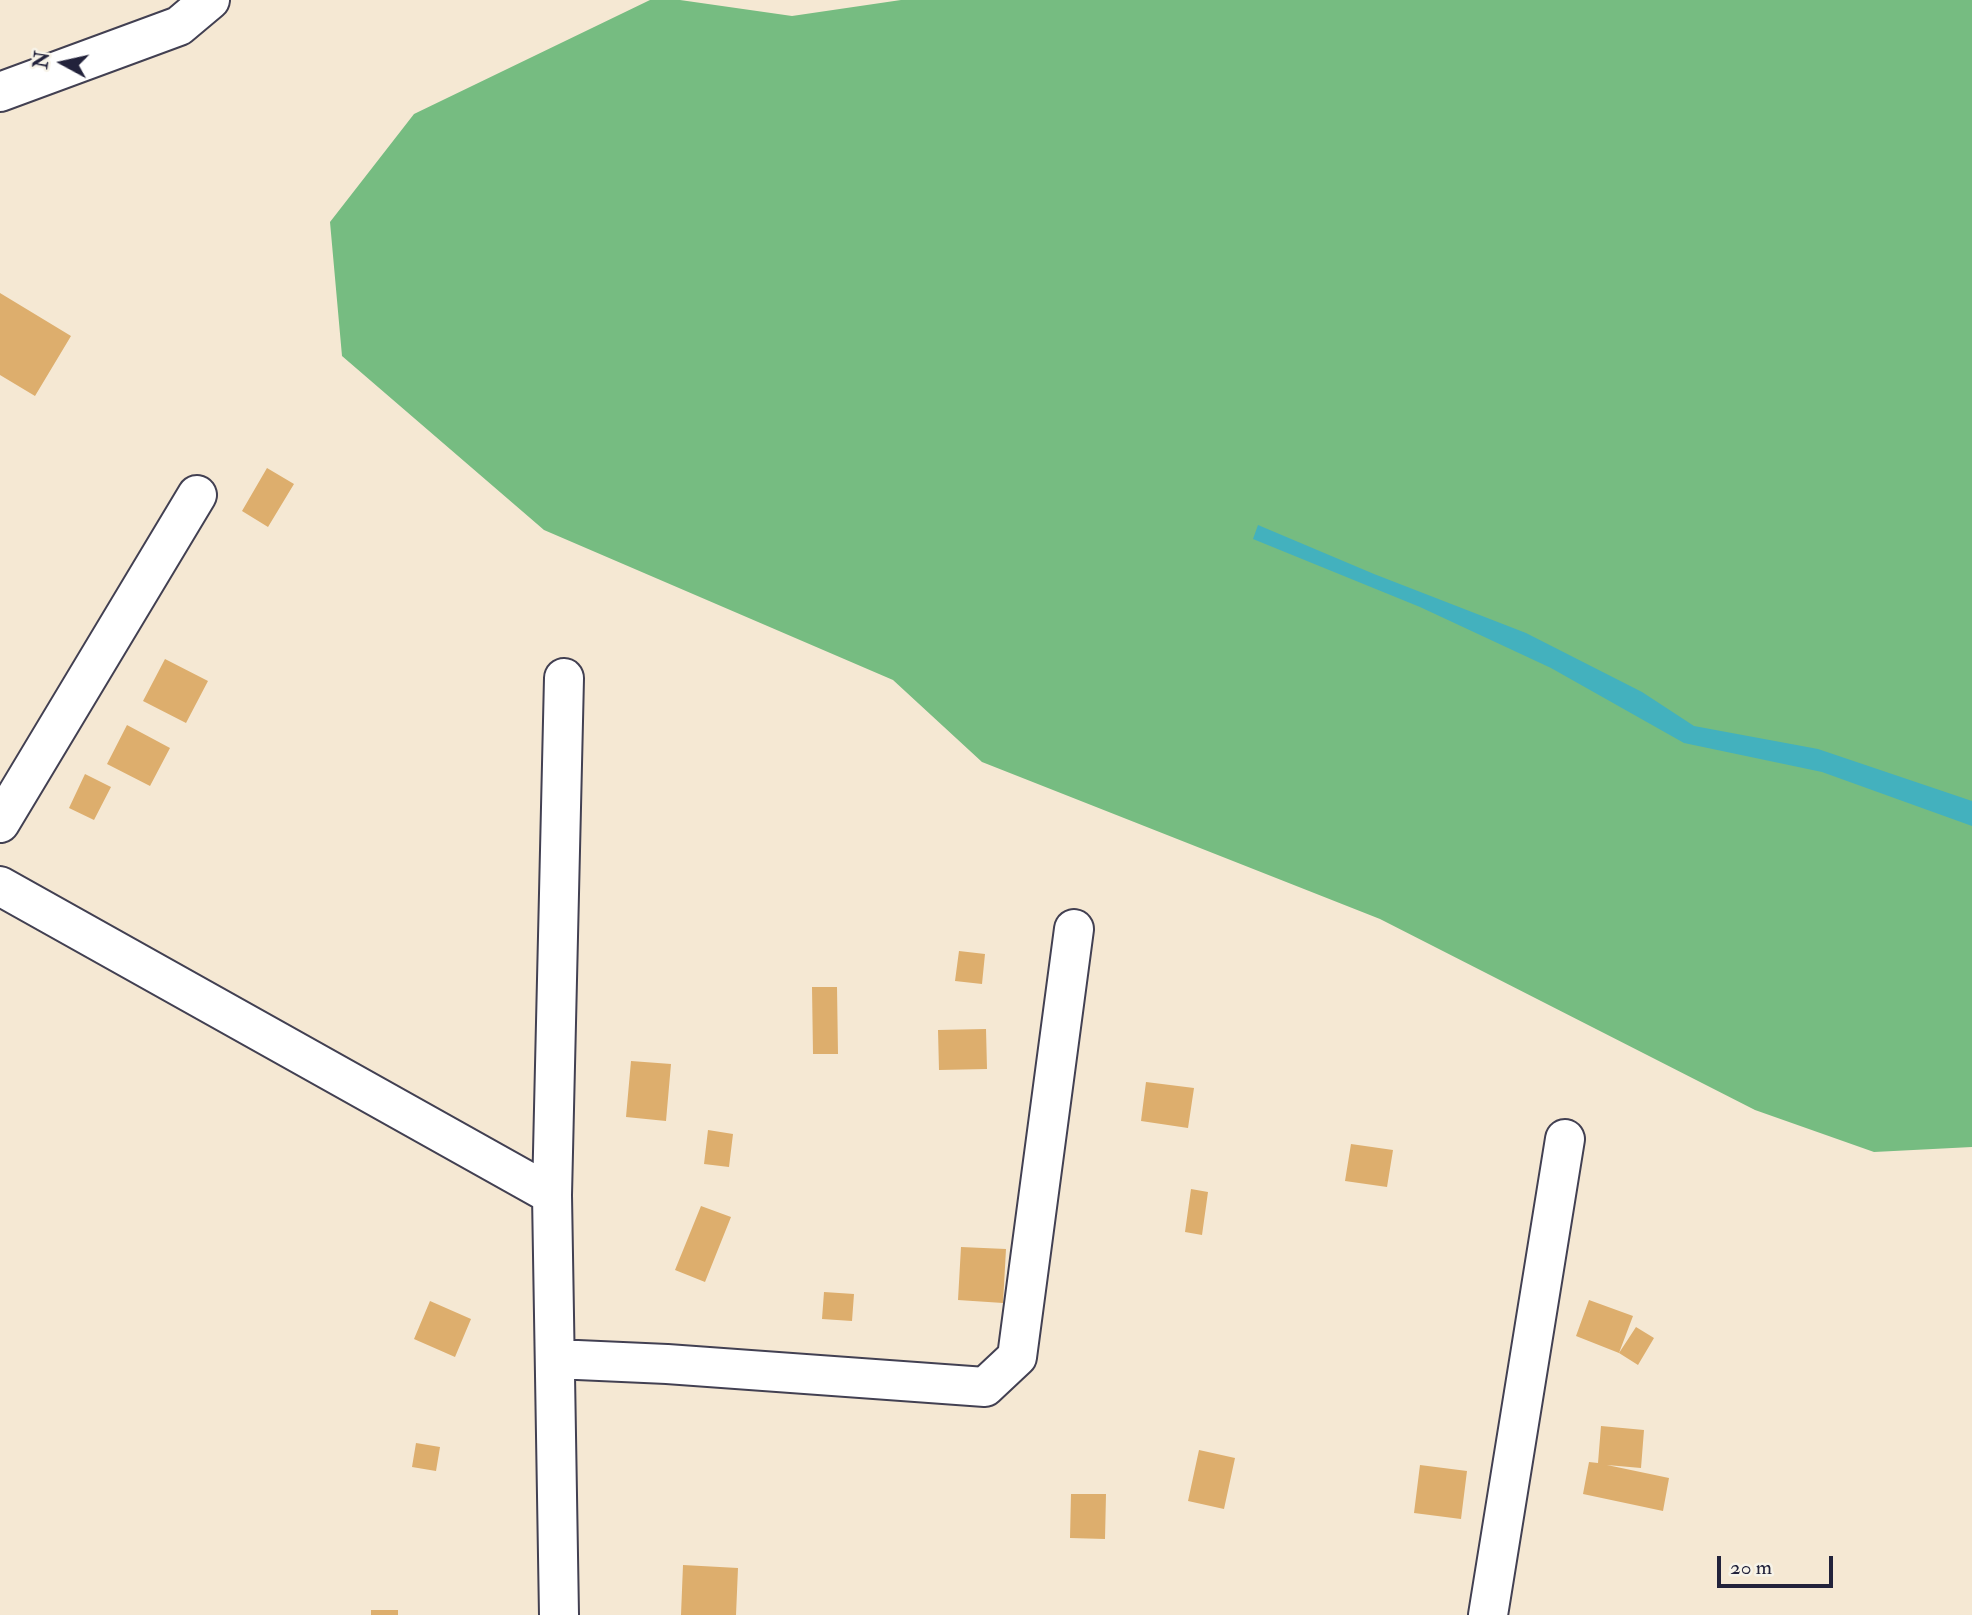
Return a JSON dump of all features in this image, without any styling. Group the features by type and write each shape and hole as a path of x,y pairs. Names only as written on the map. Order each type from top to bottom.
{"street":[{"path":"0,92 179,26 210,0"},
{"path":"0,823 197,495"},
{"path":"559,1615 552,1195 564,678"},
{"path":"0,886 552,1195"},
{"path":"555,1359 667,1364 985,1387 1017,1357 1074,929"},
{"path":"1488,1615 1564,1139"}],"green space":[{"path":"650,0 680,0 792,16 901,0 1972,0 1972,1147 1874,1152 1755,1110 1380,919 982,762 893,680 544,530 342,356 330,222 414,114"}],"water":[{"path":"1258,525 1526,633 1642,692 1694,726 1818,749 1972,801 1972,826 1822,772 1684,743 1551,668 1420,607 1253,539"}],"building":[{"path":"0,293 71,336 35,396 0,375"},
{"path":"267,468 294,484 268,527 242,511"},
{"path":"165,659 208,681 186,723 143,701"},
{"path":"127,725 170,748 150,786 107,764"},
{"path":"85,774 111,787 94,820 69,808"},
{"path":"959,951 985,954 982,984 955,981"},
{"path":"812,987 837,987 838,1054 813,1054"},
{"path":"986,1029 987,1069 939,1070 938,1030"},
{"path":"631,1061 671,1064 666,1121 626,1117"},
{"path":"1146,1082 1194,1088 1188,1128 1141,1121"},
{"path":"708,1130 733,1134 729,1167 704,1164"},
{"path":"1351,1144 1393,1150 1387,1187 1345,1181"},
{"path":"1191,1189 1208,1192 1202,1235 1185,1232"},
{"path":"701,1206 731,1217 705,1282 675,1270"},
{"path":"961,1247 1006,1249 1003,1303 958,1300"},
{"path":"824,1292 854,1294 852,1321 822,1319"},
{"path":"1589,1300 1633,1316 1619,1353 1576,1336"},
{"path":"430,1301 471,1319 455,1357 414,1339"},
{"path":"1636,1327 1654,1338 1638,1365 1619,1353"},
{"path":"1601,1426 1644,1430 1641,1468 1607,1465 1669,1478 1663,1511 1583,1494 1589,1462 1598,1463"},
{"path":"416,1443 440,1447 436,1471 412,1467"},
{"path":"1199,1450 1235,1458 1224,1509 1188,1501"},
{"path":"1420,1465 1467,1471 1461,1519 1414,1513"},
{"path":"1071,1494 1106,1494 1105,1539 1070,1538"},
{"path":"683,1565 738,1568 736,1615 681,1615"},
{"path":"371,1610 398,1610 398,1615 371,1615"}]}
